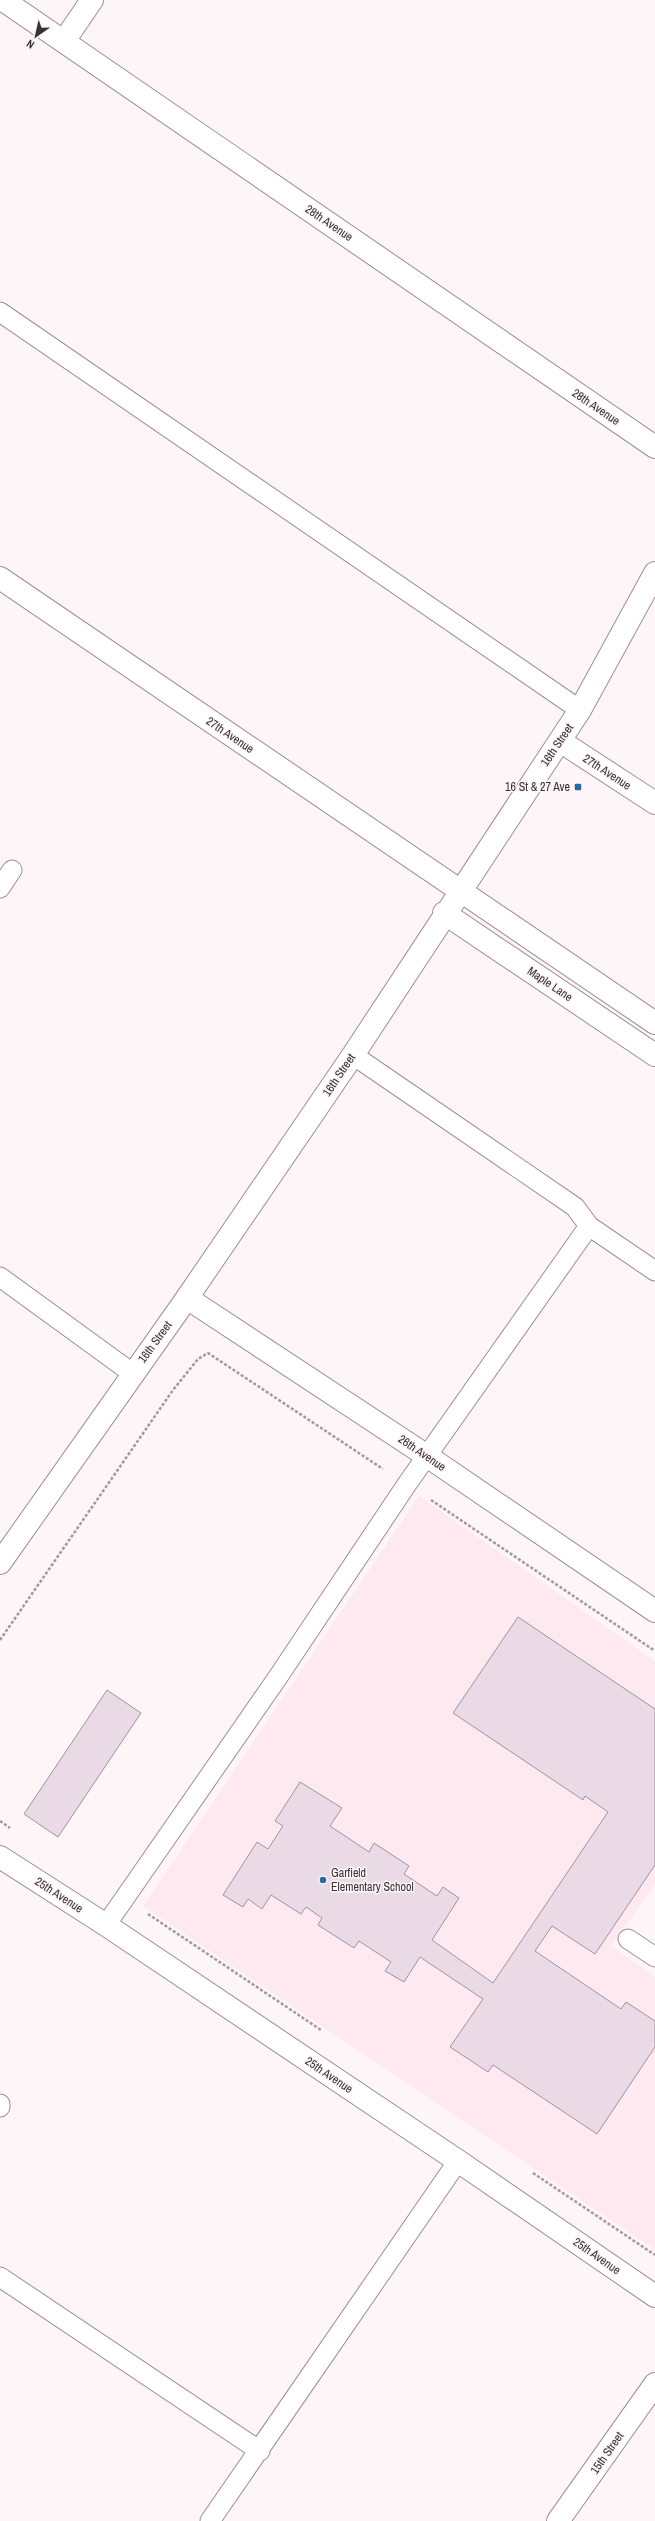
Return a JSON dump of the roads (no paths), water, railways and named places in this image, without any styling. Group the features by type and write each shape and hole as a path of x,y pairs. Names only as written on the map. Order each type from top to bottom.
{"street":[{"name":"28th Avenue","path":"3,0 655,447"},
{"path":"64,41 92,0"},
{"name":"16th Street","path":"4,1549 187,1298 353,1055 444,913 460,892 580,710 655,573"},
{"name":"27th Avenue","path":"0,578 460,892"},
{"name":"27th Avenue","path":"560,741 655,803"},
{"path":"460,892 655,1023"},
{"name":"Maple Lane","path":"444,913 655,1055"},
{"name":"26th Avenue","path":"187,1298 427,1456 655,1611"},
{"name":"25th Avenue","path":"0,1857 106,1925 458,2161 655,2296"},
{"name":"15th Street","path":"558,2521 655,2384"}],"lane":[{"path":"0,312 580,710"},
{"path":"0,888 12,870"},
{"path":"353,1055 575,1207 590,1226 655,1271"},
{"path":"106,1925 278,1677 407,1484 590,1226"},
{"path":"0,1277 132,1374"},
{"path":"628,1939 655,1958"},
{"path":"210,2521 458,2161"},
{"path":"0,2277 260,2450"}],"place":[{"name":"16 St & 27 Ave","path":"578,787"},
{"name":"Garfield Elementary School","path":"323,1880"}]}
